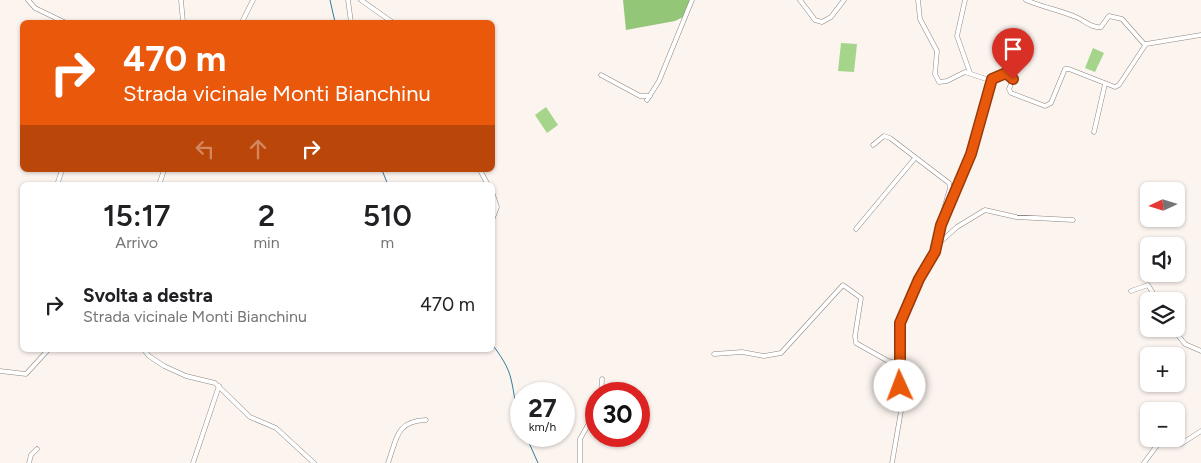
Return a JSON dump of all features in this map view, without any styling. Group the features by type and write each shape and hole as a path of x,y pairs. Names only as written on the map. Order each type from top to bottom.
{"street":[{"path":"28,0 35,8 60,20"},
{"path":"181,0 183,20"},
{"path":"243,20 253,0"},
{"path":"348,0 351,20"},
{"path":"361,0 389,20"},
{"path":"601,75 640,96 649,98 659,81 692,0"},
{"path":"800,0 815,20 822,22 831,17 844,0"},
{"path":"918,0 920,20 937,51 935,74 937,79 943,82 960,73 970,73 992,79 1004,73 1009,74 1013,79 1009,89 1010,93 1044,106 1051,103 1065,69 1112,87 1119,85 1145,44 1201,34"},
{"path":"965,0 957,36 970,73"},
{"path":"1026,0 1076,17 1096,28 1101,27 1109,16 1122,20 1145,44"},
{"path":"892,463 901,411 900,323 919,279 935,252 941,225 971,154 992,79"},
{"path":"1094,132 1105,84"},
{"path":"873,145 886,136 949,183 950,188 933,247 935,252"},
{"path":"856,229 915,158"},
{"path":"936,246 957,227 985,210 1016,217 1073,220"},
{"path":"714,354 742,352 764,356 781,353 843,285 861,298 855,336 856,342 888,361 899,364"},
{"path":"1131,290 1148,285 1152,292"},
{"path":"1179,337 1185,344 1201,351"},
{"path":"0,371 26,374 46,352"},
{"path":"146,352 164,366 186,376 215,383 250,417 276,428 309,461 314,463"},
{"path":"193,463 219,386"},
{"path":"388,463 405,424 414,420 426,420"},
{"path":"580,463 580,439 585,430"},
{"path":"1144,463 1161,440 1165,439 1181,444 1201,431"},
{"path":"29,463 31,455 37,449"}],"green space":[{"path":"623,0 691,0 685,16 675,21 626,30"},
{"path":"841,43 857,44 854,72 838,71"},
{"path":"1093,48 1104,53 1095,72 1085,68"},
{"path":"546,107 558,125 547,133 535,115"}],"waterway":[{"path":"330,0 335,20"},
{"path":"383,172 387,182"},
{"path":"495,349 510,374 511,382"},
{"path":"531,447 538,463"}],"route":[{"path":"900,386 898,348 900,323 919,279 935,252 941,225 971,154 993,82 992,79 1004,73 1011,75 1013,79"}]}
